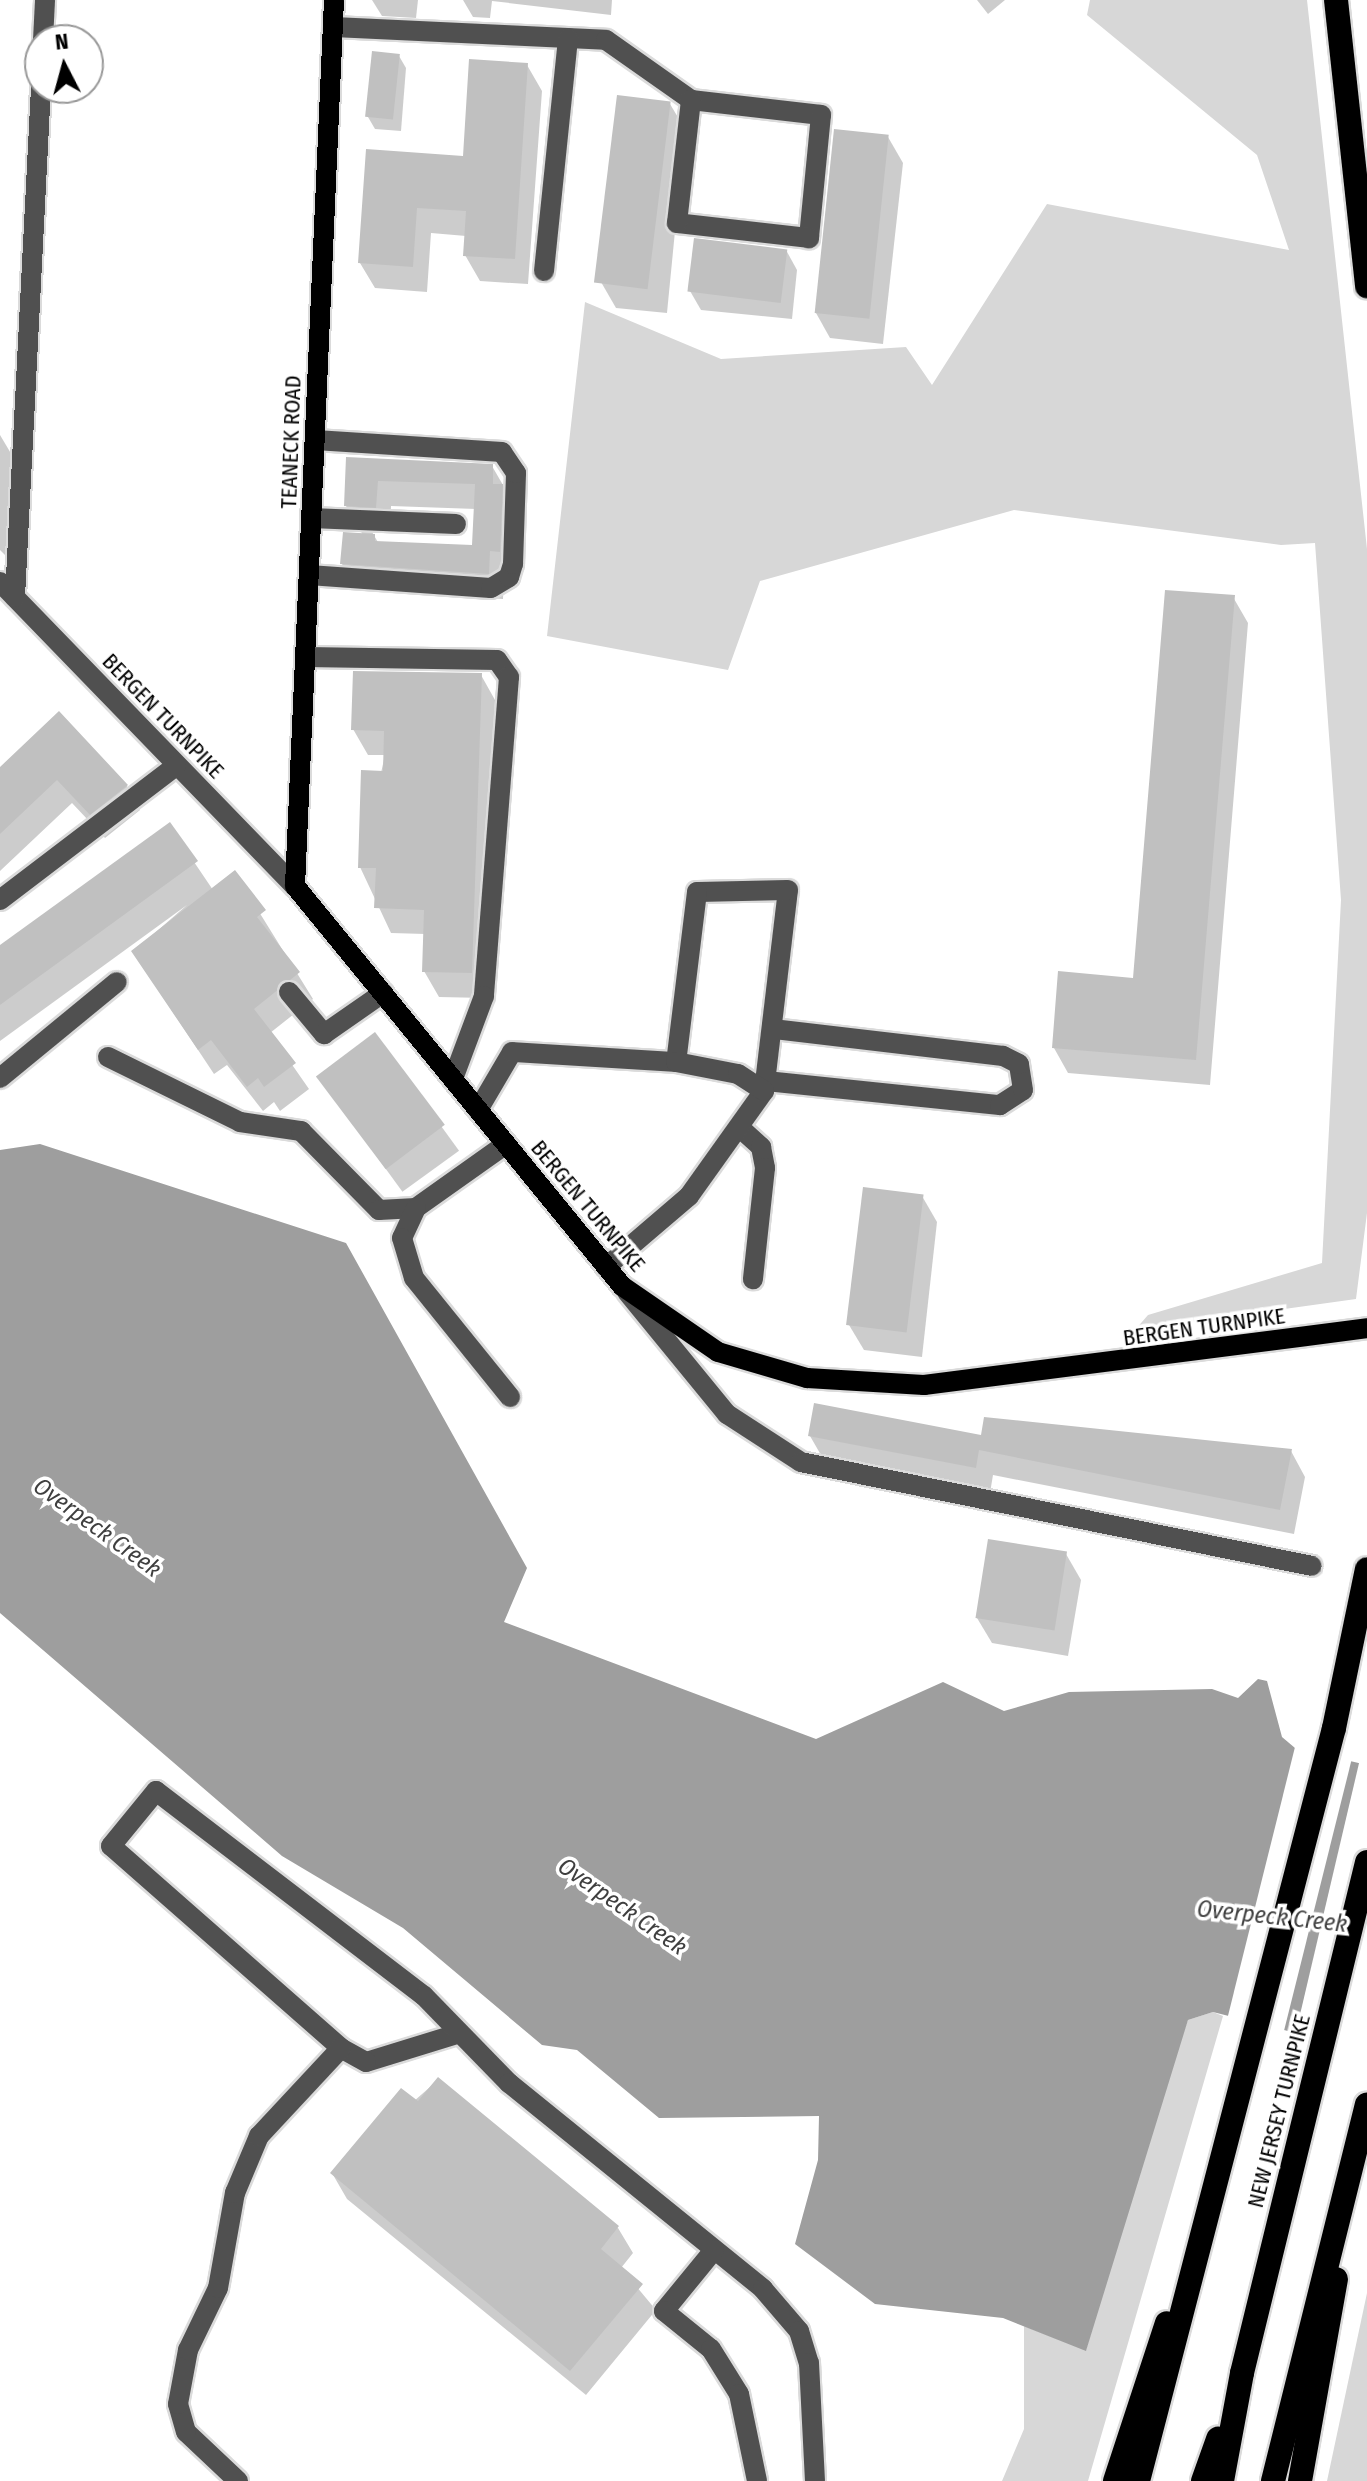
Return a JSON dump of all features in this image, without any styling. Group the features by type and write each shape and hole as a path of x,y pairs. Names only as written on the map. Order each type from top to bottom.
{"highway":[{"path":"1336,0 1367,286"},
{"path":"1138,2481 1186,2277 1334,1728 1367,1569"},
{"name":"NEW JERSEY TURNPIKE","path":"1242,2373 1367,1862"},
{"path":"1273,2481 1367,2105"},
{"path":"1300,2481 1351,2175"},
{"path":"1115,2481 1151,2359 1186,2277"},
{"path":"1203,2481 1242,2373"},
{"path":"1222,2481 1242,2373"}],"main road":[{"name":"TEANECK ROAD","path":"295,886 334,0"},
{"name":"BERGEN TURNPIKE","path":"295,886 611,1273 646,1309 718,1352 807,1378 924,1385 1367,1328"}],"street":[{"path":"44,24 45,0"},
{"path":"333,27 606,40 691,100 821,115 809,238 677,223 691,100"},
{"path":"544,271 568,38"},
{"path":"5,588 40,104"},
{"path":"309,575 491,588 509,577 513,564 516,473 502,452 315,440"},
{"path":"311,518 456,524"},
{"name":"BERGEN TURNPIKE","path":"5,588 295,886"},
{"path":"306,657 497,660 508,672 493,929 484,996 453,1079"},
{"path":"0,900 176,766"},
{"path":"676,1062 697,892 788,890 765,1086 689,1196 611,1273 727,1414 801,1462 1312,1566"},
{"path":"1,1076 117,982"},
{"path":"289,992 324,1034 383,993"},
{"path":"478,1110 512,1052 676,1062 738,1074 765,1086 1000,1105 1023,1090 1019,1064 1003,1056 773,1029"},
{"path":"108,1057 240,1122 301,1131 379,1210 416,1208"},
{"path":"739,1127 761,1147 765,1168 753,1279"},
{"path":"506,1144 416,1208 402,1238 414,1278 510,1397"},
{"path":"457,2034 366,2062 341,2048 111,1846 156,1791 424,1996 457,2034 763,2289 799,2331 809,2363 815,2481"},
{"path":"238,2481 186,2432 178,2404 188,2350 218,2288 235,2193 259,2136 341,2048"},
{"path":"714,2250 664,2311 711,2349 739,2394 757,2481"}],"shaded area":[{"path":"1090,0 1307,0 1367,549 1367,1213 1356,1299 1135,1330 1148,1315 1322,1263 1341,900 1315,543 1281,545 1014,510 760,581 728,670 547,636 585,302 721,359 906,347 932,385 1047,204 1289,250 1257,155 1087,15"},
{"path":"1213,2012 1223,2016 1088,2481 1002,2481 1024,2429 1024,2326 1086,2350 1159,2098 1188,2020"},
{"path":"1367,2293 1367,2481 1327,2481"}],"water":[{"name":"Overpeck Creek","path":"40,1144 346,1243 527,1568 504,1622 816,1739 943,1682 1004,1711 1069,1692 1212,1689 1238,1698 1258,1679 1267,1681 1282,1737 1295,1748 1367,1765 1367,2051 1213,2012 1188,2020 1086,2351 1003,2318 875,2304 795,2244 818,2160 819,2116 659,2118 577,2050 542,2045 403,1928 282,1856 0,1613 0,1150"}],"pier":[{"path":"1296,1743 1352,1757 1283,2035 1227,2021"},
{"path":"1360,1759 1367,1761 1367,2053 1295,2036"}],"building":[{"path":"372,51 400,54 393,120 365,117"},
{"path":"469,59 528,63 515,259 463,256 466,211 417,208 413,267 358,263 366,149 463,156"},
{"path":"617,95 671,102 648,289 594,283"},
{"path":"834,129 889,135 869,319 815,313"},
{"path":"694,238 787,249 781,303 687,292"},
{"path":"346,457 493,464 493,484 503,484 500,552 490,551 489,574 340,564 343,532 375,534 375,541 472,545 475,484 378,481 376,508 344,506"},
{"path":"1165,590 1235,595 1196,1060 1052,1048 1058,971 1133,978"},
{"path":"353,671 482,673 472,973 422,972 424,910 374,908 376,868 358,868 361,770 383,771 384,731 351,730"},
{"path":"59,711 128,785 90,815 57,780 0,834 0,767"},
{"path":"170,822 198,861 0,1005 0,945"},
{"path":"235,870 266,910 257,917 300,972 254,1009 296,1063 264,1087 258,1078 247,1087 211,1040 198,1050 131,951"},
{"path":"375,1032 445,1125 386,1169 316,1077"},
{"path":"863,1187 924,1194 907,1332 846,1325"},
{"path":"814,1403 981,1435 984,1417 1292,1449 1280,1510 979,1450 976,1468 808,1436"},
{"path":"988,1539 1067,1552 1055,1631 975,1618"},
{"path":"438,2077 619,2226 601,2249 643,2284 570,2371 330,2173 401,2088 418,2101"}]}
